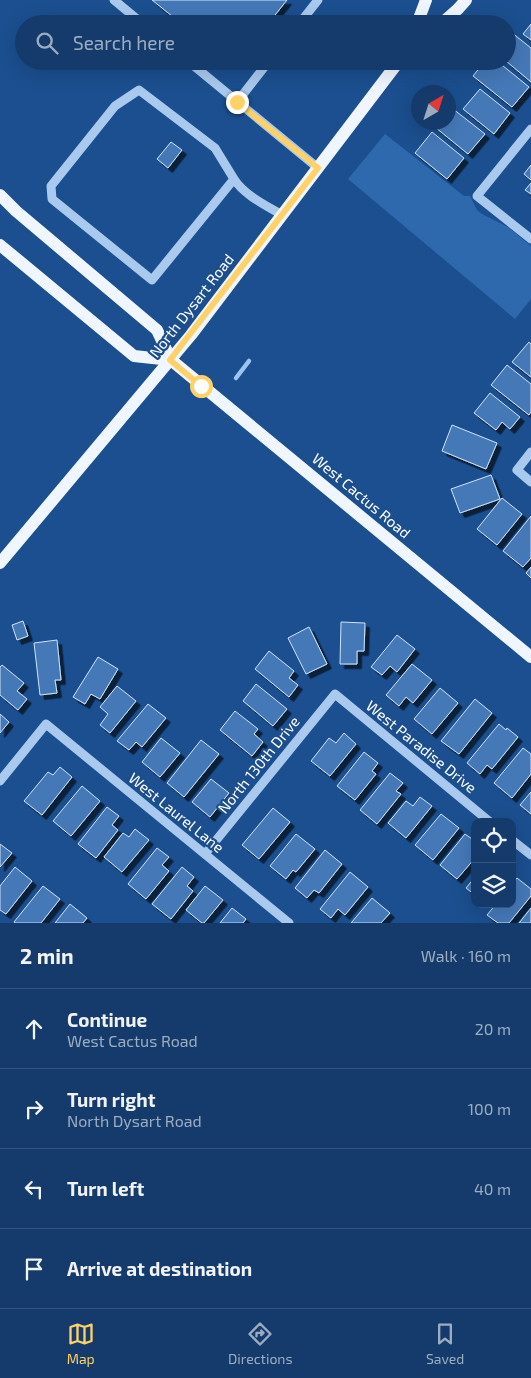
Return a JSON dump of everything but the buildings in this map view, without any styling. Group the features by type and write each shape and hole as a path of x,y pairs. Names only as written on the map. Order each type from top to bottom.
{"main road":[{"path":"420,15 426,0"},
{"path":"451,15 466,0"},
{"name":"North Dysart Road","path":"0,562 170,360 392,70"},
{"name":"West Cactus Road","path":"0,195 16,211 157,330 170,360 531,657"},
{"path":"0,245 134,356 170,360"}],"street":[{"path":"114,0 132,15"},
{"path":"306,15 318,0"},
{"path":"199,70 318,168"},
{"path":"237,102 262,70"},
{"path":"234,179 152,280 52,199 51,186 115,106 139,90 215,148 234,179 237,184 259,202 282,215"},
{"path":"531,129 477,196 531,239"},
{"path":"531,452 517,470 531,482"},
{"name":"West Paradise Drive","path":"335,694 485,818"},
{"name":"North 130th Drive","path":"205,854 335,694"},
{"name":"West Laurel Lane","path":"0,781 46,724 289,923"},
{"path":"516,843 531,855"}],"shaded area":[{"path":"385,134 464,196 470,196 477,210 482,214 508,227 531,246 531,299 515,319 348,179"}],"waterway":[{"path":"236,378 249,361"}],"route":[{"path":"201,386 170,360 318,168 237,102"}]}
